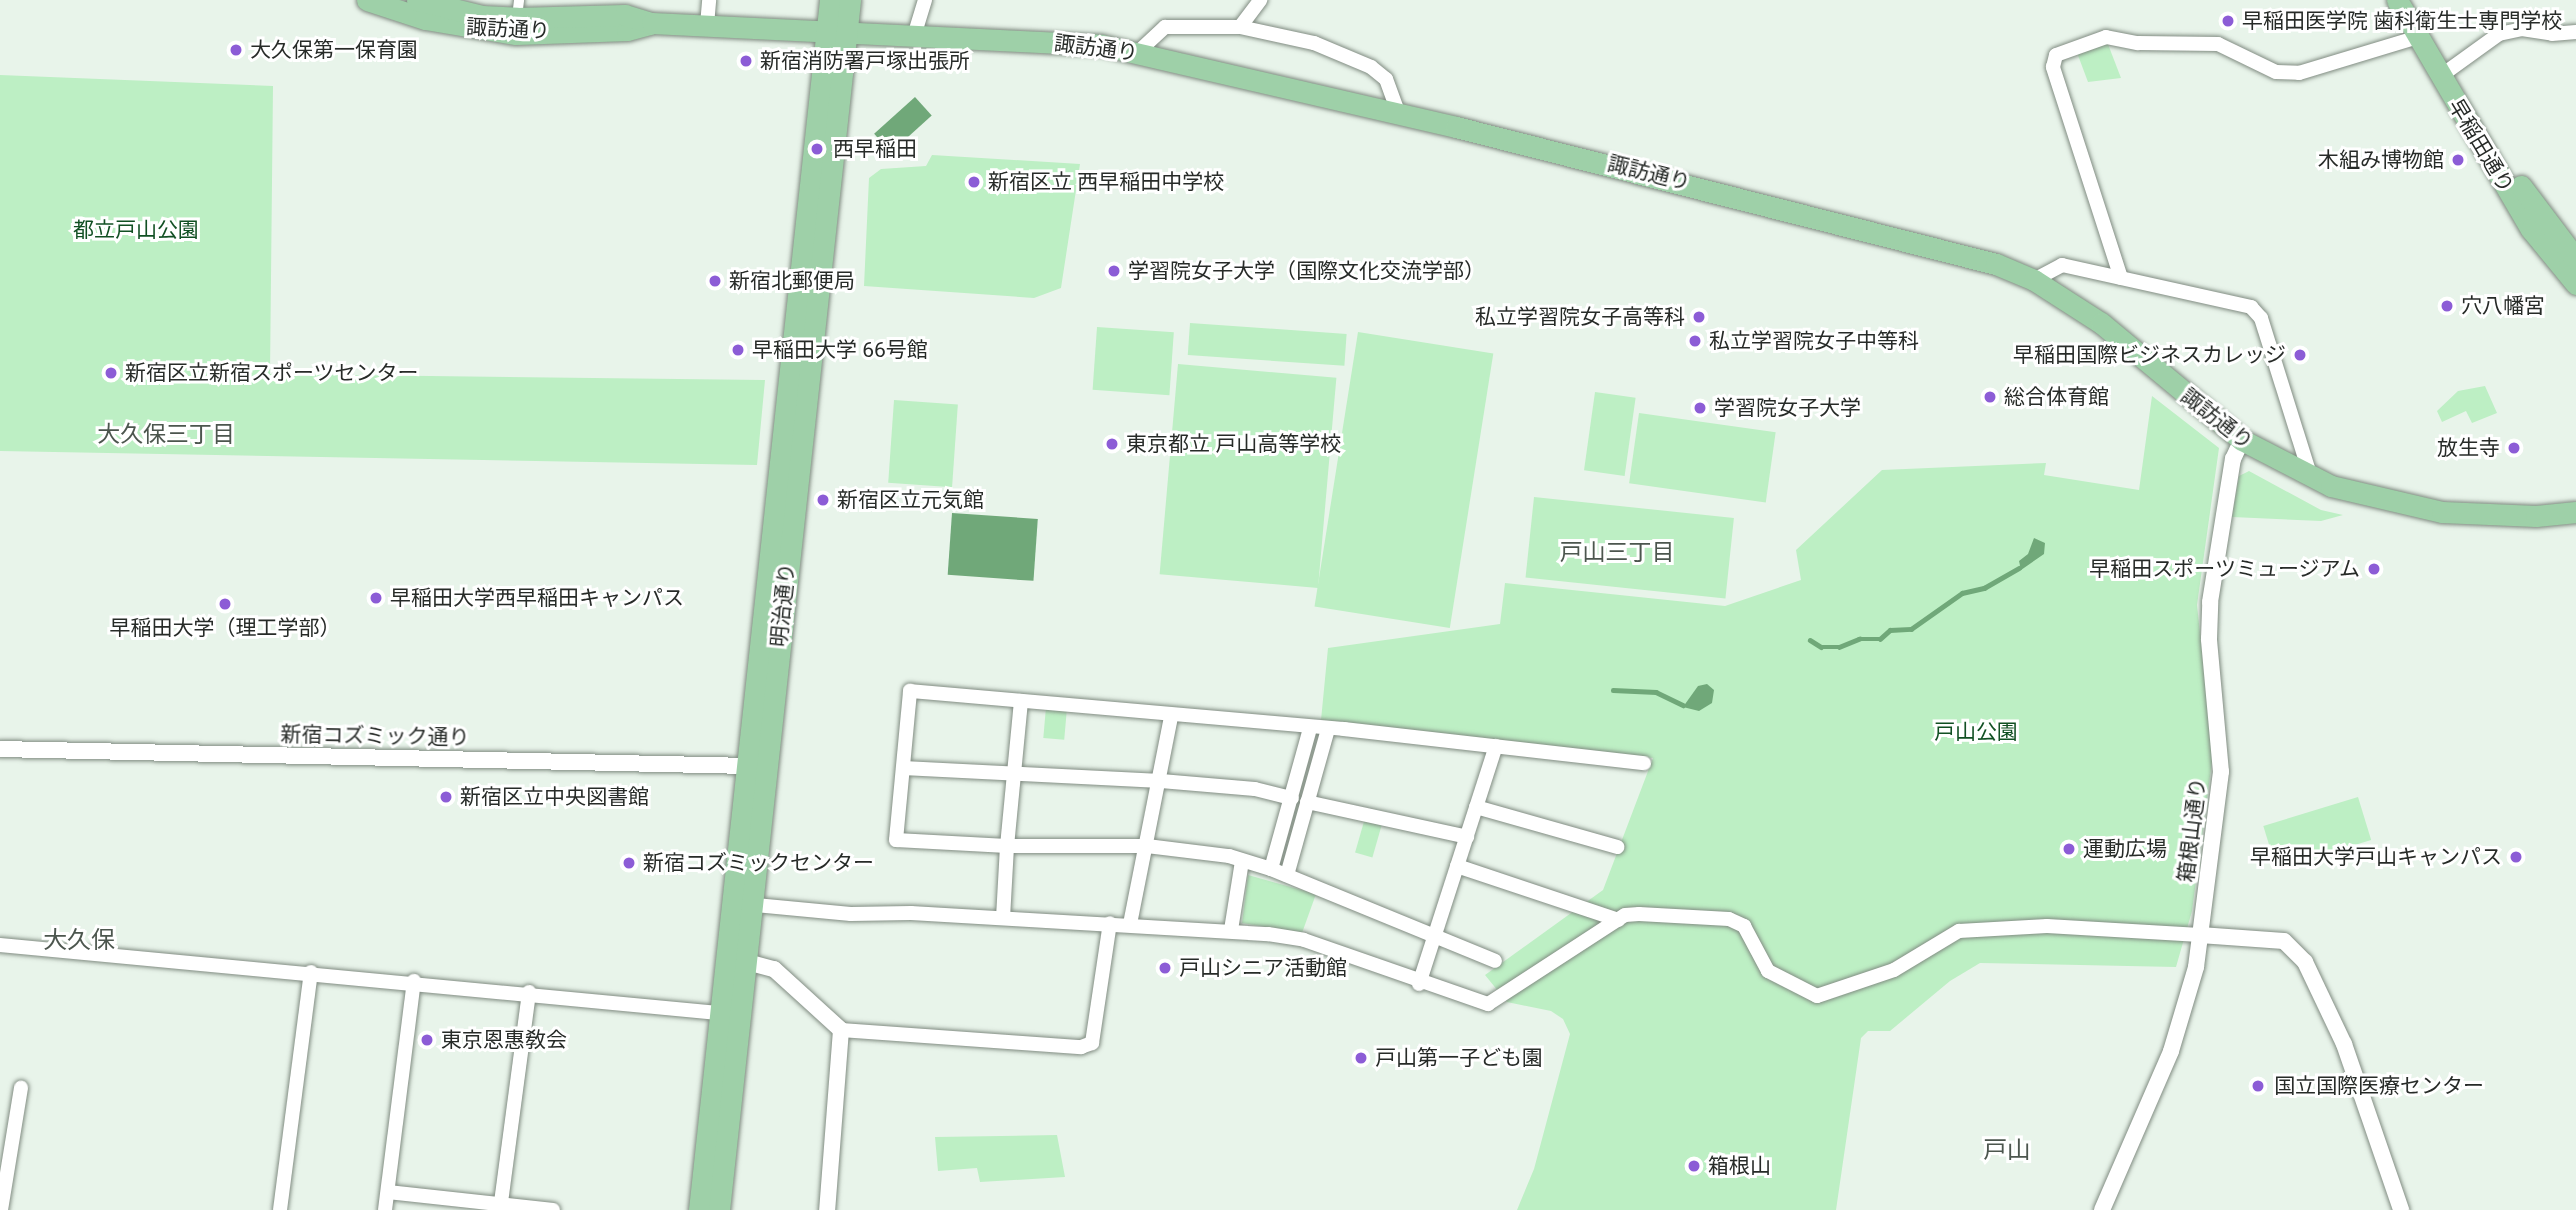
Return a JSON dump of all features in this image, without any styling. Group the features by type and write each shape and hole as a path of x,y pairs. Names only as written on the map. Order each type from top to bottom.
{"main road":[{"name":"諏訪通り","path":"367,0 425,19 516,34 627,30 652,23"},
{"name":"諏訪通り","path":"417,0 482,16 518,9 625,15 652,23 1080,43 1138,52 1897,236 1996,264 2034,281 2101,323 2242,440 2311,478 2380,501 2442,512 2536,516 2576,512"},
{"name":"明治通り","path":"719,1210 732,1014 835,31 830,0"},
{"name":"明治通り","path":"699,1210 732,1014 747,962 743,904 748,766 835,31 850,0"},
{"name":"早稲田通り","path":"2398,0 2531,229 2576,284"},
{"name":"早稲田通り","path":"2413,0 2449,70 2545,223 2576,259"}],"street":[{"path":"707,25 709,0"},
{"path":"914,36 925,0"},
{"path":"1240,27 1260,0"},
{"path":"1138,52 1165,27 1240,27 1314,43 1371,67 1390,83 1399,114"},
{"path":"2449,70 2499,34 2522,29 2552,34 2576,32"},
{"path":"2121,278 2053,67 2056,55 2106,37 2138,43 2218,44 2276,72 2299,73 2418,37"},
{"path":"2034,281 2062,265 2256,312 2311,478"},
{"name":"箱根山通り","path":"2102,1210 2171,1051 2191,988 2221,772 2210,658 2210,602 2221,520 2242,440"},
{"path":"1495,961 1287,875 1242,861 1147,846 1007,846 896,839 909,691 1328,729 1644,763"},
{"path":"1003,918 1020,701"},
{"path":"1129,924 1161,781 1171,716"},
{"path":"1271,869 1310,728"},
{"path":"1287,875 1328,729"},
{"path":"1419,984 1496,746"},
{"name":"新宿コズミック通り","path":"0,749 748,766"},
{"path":"904,768 1161,781 1255,789 1292,798"},
{"path":"1307,802 1466,837"},
{"path":"1476,807 1616,847"},
{"path":"1231,930 1242,861"},
{"path":"1457,866 1618,920"},
{"path":"743,904 850,914 1003,918 1231,930 1304,940 1419,984 1488,1004 1618,920 1639,914 1729,919 1744,926 1768,971 1817,996 1894,970 1959,931 2047,926 2284,941 2305,962 2344,1044 2401,1210"},
{"path":"747,962 774,969 841,1030 1081,1048 1092,1043 1110,923"},
{"path":"0,944 414,981 732,1014"},
{"path":"280,1210 311,972"},
{"path":"385,1210 414,981"},
{"path":"500,1207 529,992"},
{"path":"827,1210 841,1030"},
{"path":"1,1210 21,1088"},
{"path":"388,1192 500,1207 554,1210"}],"green space":[{"path":"2106,39 2121,78 2088,82 2076,50"},
{"name":"都立戸山公園","path":"0,75 273,86 270,374 765,380 757,465 0,451"},
{"path":"932,155 1080,164 1061,288 1034,298 864,286 869,178 881,169 926,166"},
{"path":"1190,323 1347,334 1344,366 1188,355"},
{"path":"1097,327 1174,332 1169,395 1093,390"},
{"path":"1358,332 1493,353 1450,628 1315,607"},
{"path":"1178,364 1336,378 1318,588 1160,574"},
{"path":"2485,386 2497,413 2472,423 2466,411 2442,422 2437,411 2458,391"},
{"path":"1595,392 1636,398 1625,476 1584,470"},
{"name":"戸山公園","path":"2152,396 2219,448 2197,605 2213,754 2192,911 2176,967 1980,963 1950,981 1890,1031 1868,1031 1861,1038 1836,1210 1517,1210 1534,1169 1570,1034 1563,1019 1551,1011 1507,1002 1485,975 1603,890 1653,758 1321,720 1328,648 1500,624 1505,583 1725,606 1801,580 1796,550 1882,470 2046,463 2044,475 2139,490"},
{"path":"894,400 958,404 952,487 888,483"},
{"path":"1639,413 1776,432 1766,503 1629,483"},
{"path":"2249,471 2321,510 2343,515 2321,521 2232,517 2239,476"},
{"path":"1534,497 1734,518 1725,599 1526,578"},
{"path":"1046,707 1067,709 1064,740 1043,738"},
{"path":"2358,797 2371,840 2276,869 2263,826"},
{"path":"1365,818 1382,823 1372,858 1355,853"},
{"path":"1248,875 1316,894 1302,933 1242,923"},
{"path":"1057,1135 1065,1177 980,1182 977,1168 938,1171 935,1137"}],"shaded area":[{"path":"915,97 932,116 891,152 874,134"},
{"path":"952,513 1038,519 1033,581 948,575"},
{"path":"2034,538 2045,543 2044,554 2021,570 2019,561 2028,554"},
{"path":"1707,684 1714,690 1712,703 1699,711 1683,707 1698,686"}],"waterway":[{"path":"1810,640 1821,647 1839,647 1859,639 1880,639 1890,630 1911,629 1962,593 1984,588 2019,568"},
{"path":"1613,690 1656,692 1683,705"}],"place":[{"name":"早稲田医学院 歯科衛生士専門学校","path":"2228,21"},
{"name":"大久保第一保育園","path":"236,50"},
{"name":"新宿消防署戸塚出張所","path":"746,61"},
{"name":"西早稲田","path":"817,149"},
{"name":"木組み博物館","path":"2458,160"},
{"name":"新宿区立 西早稲田中学校","path":"974,182"},
{"name":"学習院女子大学（国際文化交流学部）","path":"1114,271"},
{"name":"新宿北郵便局","path":"715,281"},
{"name":"穴八幡宮","path":"2447,306"},
{"name":"私立学習院女子高等科","path":"1699,317"},
{"name":"私立学習院女子中等科","path":"1695,341"},
{"name":"早稲田大学 66号館","path":"738,350"},
{"name":"早稲田国際ビジネスカレッジ","path":"2300,355"},
{"name":"新宿区立新宿スポーツセンター","path":"111,373"},
{"name":"総合体育館","path":"1990,397"},
{"name":"学習院女子大学","path":"1700,408"},
{"name":"東京都立 戸山高等学校","path":"1112,444"},
{"name":"放生寺","path":"2514,448"},
{"name":"新宿区立元気館","path":"823,500"},
{"name":"早稲田スポーツミュージアム","path":"2374,569"},
{"name":"早稲田大学西早稲田キャンパス","path":"376,598"},
{"name":"早稲田大学（理工学部）","path":"225,604"},
{"name":"新宿区立中央図書館","path":"446,797"},
{"name":"運動広場","path":"2069,849"},
{"name":"早稲田大学戸山キャンパス","path":"2516,857"},
{"name":"新宿コズミックセンター","path":"629,863"},
{"name":"戸山シニア活動館","path":"1165,968"},
{"name":"東京恩惠敎会","path":"427,1040"},
{"name":"戸山第一子ども園","path":"1361,1058"},
{"name":"国立国際医療センター","path":"2258,1086"},
{"name":"箱根山","path":"1694,1166"}],"district":[{"name":"大久保三丁目","path":"166,435"},
{"name":"戸山三丁目","path":"1617,553"},
{"name":"大久保","path":"79,941"},
{"name":"戸山","path":"2007,1151"}]}
